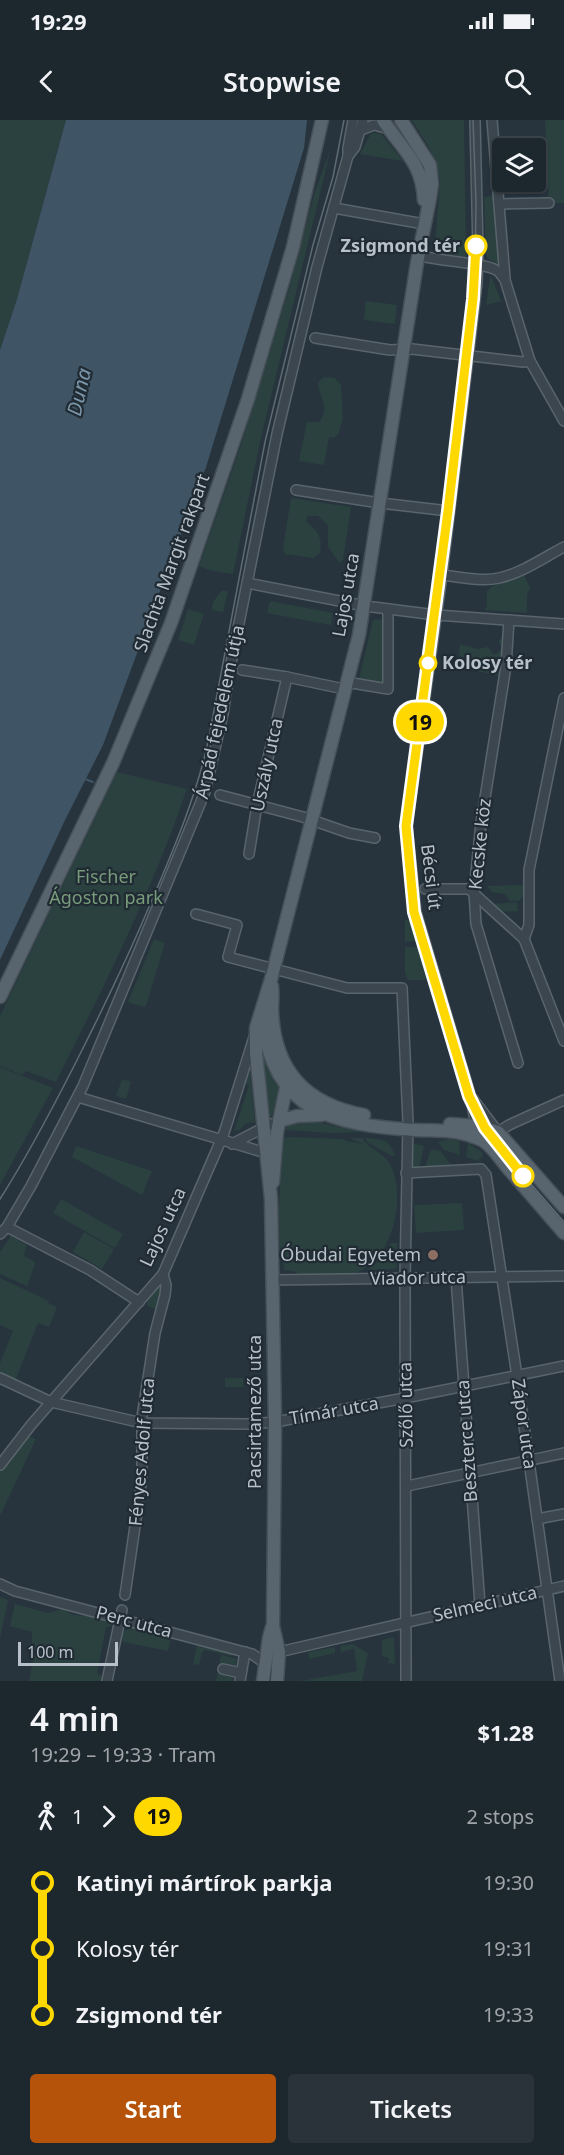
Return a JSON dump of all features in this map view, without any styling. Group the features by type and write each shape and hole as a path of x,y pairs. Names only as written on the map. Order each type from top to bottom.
{"main road":[{"name":"Slachta Margit rakpart","path":"0,998 113,764 171,622 248,399 293,247 322,120"},
{"path":"401,120 430,165 432,184 425,218"},
{"path":"387,125 404,146 420,173 424,188 425,218"},
{"name":"Lajos utca","path":"256,1053 256,1028 273,973 365,606 425,218"},
{"name":"Lajos utca","path":"273,973 274,1027 285,1064"},
{"path":"265,999 263,1018 268,1049 286,1087 307,1106 327,1115 358,1122 459,1132 486,1143"},
{"name":"Pacsirtamező utca","path":"256,1053 271,1199 274,1422 273,1626 279,1652 277,1681"},
{"path":"285,1064 295,1081 322,1101 348,1112 407,1126 472,1122 498,1132"},
{"name":"Pacsirtamező utca","path":"271,1199 280,1116 286,1087 285,1064"},
{"path":"280,1116 327,1115"},
{"name":"Bécsi út","path":"498,1132 564,1207"},
{"name":"Bécsi út","path":"486,1143 564,1233"},
{"name":"Pacsirtamező utca","path":"263,1681 268,1638 273,1626"}],"street":[{"name":"Árpád fejedelem útja","path":"4,1231 36,1177 78,1097 205,792 223,714 277,434 317,267 348,156 352,120"},
{"name":"Árpád fejedelem útja","path":"348,156 354,147 363,120"},
{"path":"475,120 478,265"},
{"path":"492,120 505,280 530,361 564,421"},
{"path":"360,130 374,125 387,125"},
{"path":"499,204 549,203"},
{"path":"334,208 425,218"},
{"path":"419,255 494,269 500,272 505,280"},
{"name":"Bécsi út","path":"478,265 442,575 407,826 416,912 470,1094 472,1122 486,1143"},
{"path":"315,338 390,350 404,349 530,361"},
{"path":"296,490 380,504 449,511"},
{"path":"442,575 498,578 522,570 564,547"},
{"path":"247,583 388,609 436,615 564,624"},
{"path":"242,670 345,686 388,689 388,609"},
{"name":"Kecske köz","path":"509,621 506,666 481,823 474,892 476,924 518,1063"},
{"name":"Uszály utca","path":"249,854 257,805 287,677"},
{"path":"524,939 529,925 530,870 564,698"},
{"path":"220,795 349,833 375,838"},
{"path":"425,889 464,888 474,892 524,939 564,1041"},
{"path":"196,914 237,925 228,957 273,973"},
{"name":"Szőlő utca","path":"273,973 347,988 402,988 407,1126 406,1681"},
{"name":"Lajos utca","path":"0,1465 51,1402 162,1274 220,1141 256,1028"},
{"name":"Bécsi út","path":"470,1094 498,1132"},
{"path":"78,1097 266,1153"},
{"path":"498,1132 564,1100"},
{"path":"232,1144 280,1116"},
{"name":"Zápor utca","path":"406,1173 481,1169 486,1175 503,1277 560,1681"},
{"path":"4,1231 85,1267 139,1302"},
{"name":"Fényes Adolf utca","path":"125,1595 140,1498 142,1424 154,1341 165,1295 166,1285 162,1274"},
{"name":"Viador utca","path":"272,1280 564,1276"},
{"name":"Beszterce utca","path":"456,1278 480,1605"},
{"name":"Tímár utca","path":"0,1378 51,1402 142,1424 274,1422 564,1366"},
{"path":"407,1486 564,1452"},
{"path":"537,1519 564,1514"},
{"name":"Perc utca","path":"0,1584 15,1591 121,1614 245,1652 266,1664"},
{"name":"Selmeci utca","path":"279,1652 564,1586"},
{"path":"107,1681 121,1614"},
{"path":"223,1669 241,1677 245,1652"},
{"name":"Pacsirtamező utca","path":"266,1664 270,1681"}],"green space":[{"path":"0,120 66,120 17,299 0,350"},
{"path":"412,120 464,120 466,258 442,253 435,247 440,180 430,149"},
{"path":"545,120 564,120 564,203 549,203"},
{"path":"371,134 381,134 403,161 360,154"},
{"path":"331,148 260,442 233,574 209,570 199,566 242,442 289,289 315,191"},
{"path":"496,195 502,266 489,260 486,255 484,197"},
{"path":"490,277 501,301 486,305"},
{"path":"366,301 397,305 395,324 364,320"},
{"path":"324,377 335,378 341,385 343,419 338,434 334,438 329,437 324,465 299,461 307,422 319,422 324,412 318,382"},
{"path":"291,498 351,507 343,560 340,563 328,547 328,525 318,516 307,516 306,522 319,535 320,553 313,558 285,554 283,548"},
{"path":"524,575 530,588 527,595 527,613 484,610 487,606 487,591 492,586"},
{"path":"222,590 228,592 223,612 212,610 213,602"},
{"path":"270,601 333,613 331,625 267,613"},
{"path":"188,609 204,614 194,645 178,640"},
{"path":"387,619 386,684 358,683 373,620"},
{"path":"507,632 500,676 458,667 460,644 477,649 488,647 494,655 503,648 498,642"},
{"name":"Fischer Ágoston park","path":"117,772 187,789 143,901 56,1082 26,1071 22,1075 0,1066 0,1016"},
{"path":"523,885 524,895 519,901 510,901 505,894 492,892 487,886"},
{"path":"517,902 518,911 501,912 493,904"},
{"path":"405,920 410,921 416,941 405,942"},
{"path":"154,939 165,943 144,1007 128,1002"},
{"path":"405,947 418,947 428,980 408,980 405,973"},
{"path":"261,1053 272,1067 278,1085 278,1103 269,1118"},
{"path":"0,1067 53,1088 0,1185"},
{"path":"247,1074 250,1074 255,1122 245,1124 240,1130 234,1131 249,1085 245,1083"},
{"path":"122,1079 131,1082 126,1099 116,1096"},
{"path":"298,1121 322,1123 360,1132 284,1130 287,1124"},
{"path":"287,1137 343,1139 363,1144 350,1138 362,1138 385,1157 391,1166 396,1180 397,1196 392,1231 375,1260 362,1270 347,1275 314,1278 284,1270 279,1242 279,1213 283,1139"},
{"path":"365,1138 387,1142 395,1156 368,1143"},
{"path":"449,1139 459,1141 460,1155 444,1150 438,1142"},
{"path":"413,1143 424,1146 419,1169 413,1170"},
{"path":"468,1143 482,1152 483,1156 478,1161 466,1157"},
{"path":"76,1146 152,1171 142,1195 72,1157"},
{"path":"431,1149 441,1151 452,1167 424,1169"},
{"path":"61,1199 123,1234 115,1248 53,1213"},
{"path":"462,1203 464,1230 416,1233 414,1205"},
{"path":"84,1232 114,1249 102,1269 73,1252"},
{"path":"11,1236 27,1245 24,1256 34,1261 35,1264 27,1286 0,1274 0,1252"},
{"path":"391,1243 397,1243 397,1267 367,1270 380,1260"},
{"path":"0,1278 57,1307 49,1327 38,1323 15,1381 0,1373 0,1363 13,1331 0,1325"},
{"path":"160,1282 163,1285 159,1311 146,1305"},
{"path":"225,1378 243,1378 243,1387 225,1387"},
{"path":"26,1435 36,1439 0,1516 0,1468"},
{"path":"0,1597 8,1600 0,1639"},
{"path":"15,1604 48,1613 62,1609 71,1614 82,1616 90,1614 112,1621 111,1626 106,1627 97,1674 103,1676 102,1681 29,1681 35,1650 32,1646 32,1632 10,1626"},
{"path":"132,1627 171,1637 168,1651 123,1642 121,1633"},
{"path":"394,1637 395,1664 388,1663 389,1658 382,1656 382,1640"},
{"path":"201,1643 238,1654 232,1656 205,1650 202,1652 199,1665 193,1664 197,1645"},
{"path":"353,1644 368,1653 362,1681 301,1681 357,1671 354,1649 341,1652 340,1646"},
{"path":"335,1647 335,1653 309,1659 308,1652"},
{"path":"221,1655 237,1659 233,1681 216,1681"}],"water":[{"name":"Duna","path":"66,120 307,120 304,148 206,467 103,745 65,820 0,960 0,350 17,299"}],"waterway":[{"path":"167,571 175,575"},
{"path":"85,779 93,782"}],"tram line":[{"path":"0,1199 47,1118 114,985 168,861 197,783 208,742 265,442 313,245 333,177 344,120"},
{"path":"473,120 476,202 475,282 440,574 406,826 413,908 469,1096 485,1128 497,1145 564,1222"},
{"name":"19","path":"476,246 476,271 448,511 406,826 414,912 469,1096 497,1146 523,1176"}],"place":[{"name":"Zsigmond tér","path":"476,246"},
{"name":"Kolosy tér","path":"428,663"},
{"name":"Óbudai Egyetem","path":"433,1255"}]}
